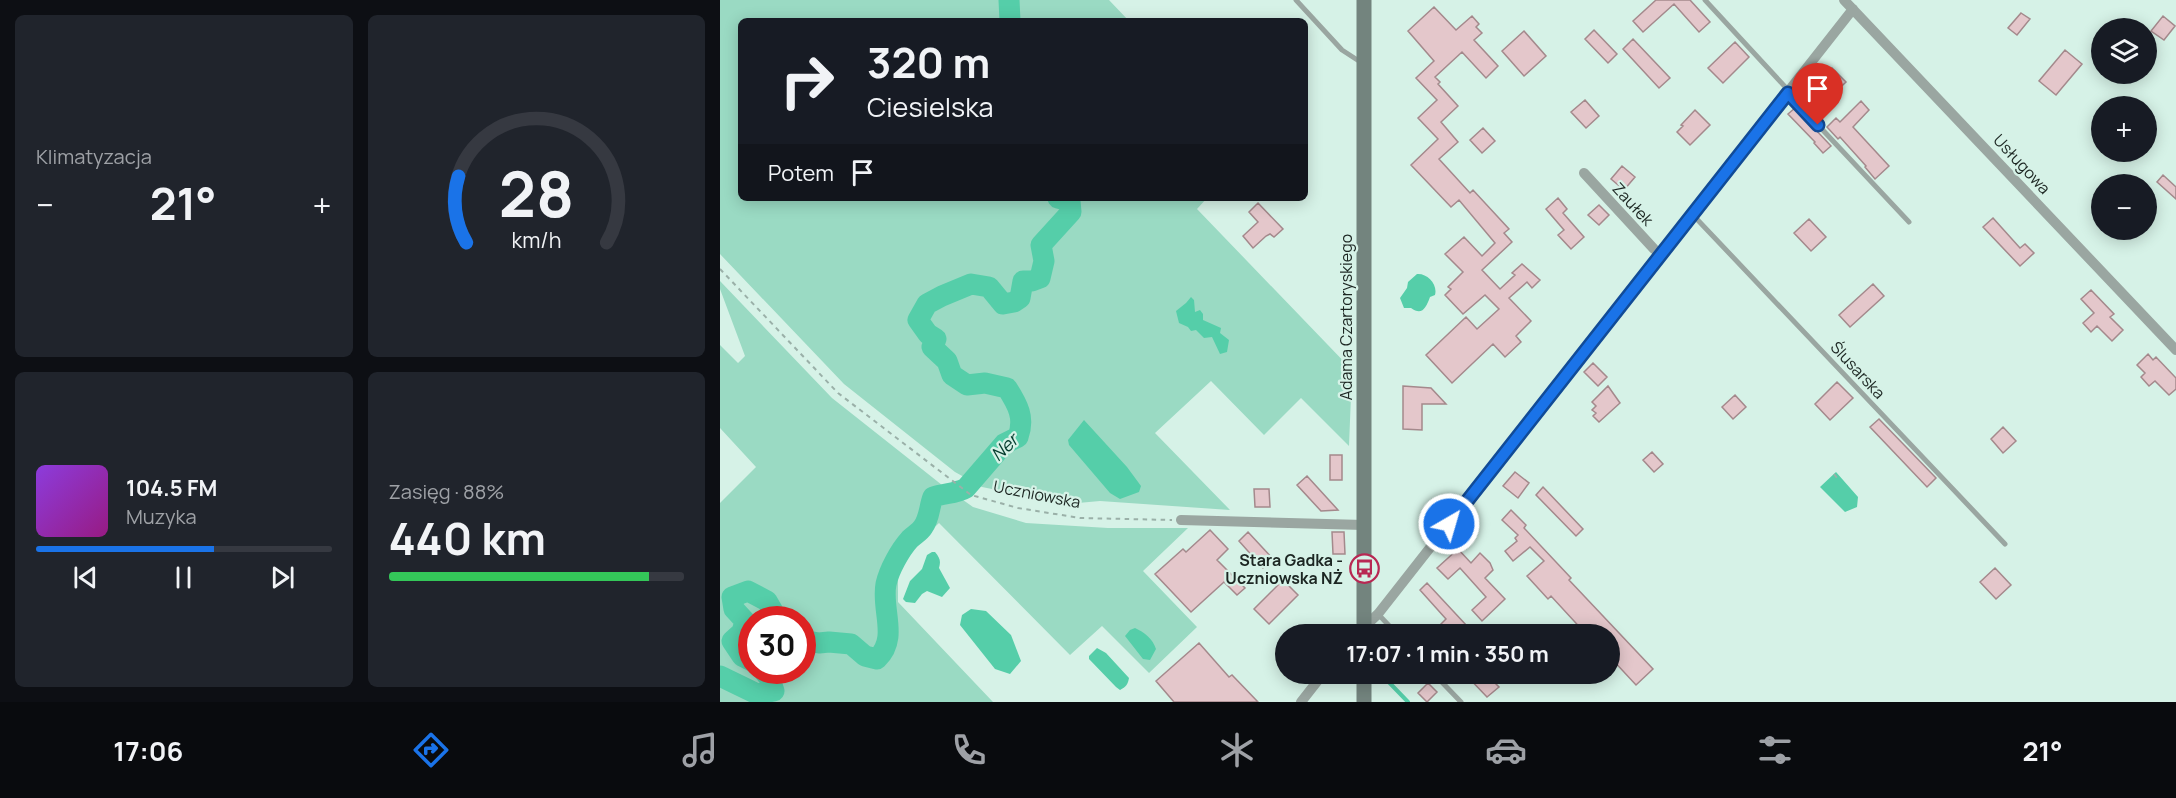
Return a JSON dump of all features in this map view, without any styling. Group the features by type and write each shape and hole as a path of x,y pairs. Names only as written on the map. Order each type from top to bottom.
{"street":[{"name":"Adama Czartoryskiego","path":"1362,624 1364,0"},
{"name":"Usługowa","path":"1844,0 2176,350"},
{"path":"1369,624 1853,9"},
{"name":"Zaułek","path":"1584,173 1661,254"},
{"path":"1181,520 1364,525"},
{"path":"1301,702 1315,684"},
{"path":"1364,684 1364,702"}],"lane":[{"path":"1296,0 1342,50 1364,64"},
{"path":"1705,0 1909,222"},
{"name":"Ślusarska","path":"1692,214 2005,544"},
{"path":"1378,614 1388,624"},
{"path":"1444,684 1461,702"}],"path":[{"name":"Uczniowska","path":"720,269 838,393 971,495 1018,508 1080,518 1181,520"},
{"path":"1833,474 1838,479"}],"shaded area":[{"path":"720,0 1109,0 1126,18 738,18 738,201 1204,201 1197,209 1352,370 1349,446 1301,398 1264,435 1211,381 1155,433 1230,510 1100,501 1067,504 982,487 955,472 844,384 720,254"},
{"path":"1417,274 1424,275 1431,280 1435,287 1435,295 1430,297 1421,311 1404,308 1400,298 1408,282"},
{"path":"720,281 832,398 973,507 1026,523 1108,528 1188,528 1143,571 1197,627 1149,673 1102,626 1070,655 939,523 915,546 898,575 898,602 993,702 720,702 720,503 756,467 720,428 720,345 738,363 745,356 720,289"},
{"path":"1191,297 1194,300 1195,312 1200,310 1203,320 1221,328 1220,333 1229,340 1227,352 1220,354 1212,337 1204,338 1196,330 1191,331 1179,323 1176,311"},
{"path":"1084,420 1127,467 1141,486 1139,492 1120,499 1110,493 1069,445 1068,440"},
{"path":"1836,472 1858,497 1857,507 1845,512 1820,487"},
{"path":"935,552 939,558 939,568 950,588 942,597 927,591 915,603 906,602 903,599 910,581 922,569 927,555"},
{"path":"971,609 986,611 1011,635 1021,661 1010,674 995,669 960,625 962,615"},
{"path":"1135,628 1148,636 1155,645 1156,649 1150,660 1143,659 1125,636"},
{"path":"1097,648 1106,653 1129,678 1122,689 1116,687 1089,659"}],"building":[{"path":"1656,0 1690,0 1710,22 1699,32 1674,4 1643,32 1633,21"},
{"path":"1434,7 1456,30 1472,16 1479,24 1476,27 1482,33 1474,40 1498,66 1486,78 1462,52 1435,77 1440,82 1438,84 1458,106 1441,122 1458,142 1439,159 1470,193 1473,190 1509,229 1504,233 1512,242 1482,270 1500,289 1515,275 1512,273 1522,264 1540,280 1532,288 1527,282 1509,298 1531,321 1516,336 1521,342 1505,357 1493,344 1452,383 1426,355 1466,317 1477,329 1499,309 1485,295 1463,314 1445,295 1451,289 1448,287 1463,272 1445,254 1464,237 1482,256 1495,243 1459,200 1451,207 1411,165 1438,139 1418,118 1437,100 1416,78 1434,61 1408,31"},
{"path":"2021,13 2030,19 2017,35 2008,28"},
{"path":"2163,16 2175,26 2164,40 2157,35 2157,24"},
{"path":"1594,30 1617,54 1608,63 1585,39"},
{"path":"1524,31 1546,56 1524,76 1502,51"},
{"path":"1633,39 1670,78 1659,88 1623,49"},
{"path":"1735,42 1749,57 1723,83 1708,68"},
{"path":"2065,50 2082,64 2056,95 2039,81"},
{"path":"1832,68 1846,82 1823,104 1810,90"},
{"path":"1585,100 1599,116 1586,128 1571,112"},
{"path":"1861,101 1869,110 1853,127 1889,166 1875,179 1840,137 1838,139 1827,127 1836,118 1840,122"},
{"path":"1795,108 1831,146 1823,153 1788,114"},
{"path":"1695,110 1710,125 1690,145 1677,132"},
{"path":"1483,128 1495,141 1482,153 1470,140"},
{"path":"1622,166 1635,177 1624,190 1611,179"},
{"path":"2163,175 2176,187 2176,199 2157,182"},
{"path":"1558,198 1567,209 1563,213 1584,237 1571,249 1558,235 1564,230 1546,209"},
{"path":"1258,203 1283,229 1274,237 1270,234 1266,236 1253,248 1243,236 1258,222 1249,212"},
{"path":"1599,205 1609,215 1599,225 1588,215"},
{"path":"1993,218 2020,248 2025,244 2034,253 2020,266 1983,227"},
{"path":"1809,219 1826,237 1811,251 1794,233"},
{"path":"1873,284 1884,296 1850,327 1839,315"},
{"path":"2091,290 2114,314 2110,317 2123,330 2112,341 2097,326 2091,332 2083,323 2094,313 2081,299"},
{"path":"2148,354 2153,360 2156,357 2176,378 2176,389 2169,395 2155,381 2149,386 2141,377 2145,373 2137,365"},
{"path":"1593,363 1607,377 1598,386 1584,372"},
{"path":"1837,382 1853,398 1830,420 1815,404"},
{"path":"1403,386 1431,388 1446,404 1422,404 1422,430 1403,429"},
{"path":"1608,386 1620,403 1599,422 1593,416 1596,413 1592,410 1596,406 1592,402"},
{"path":"1735,395 1746,407 1733,419 1722,407"},
{"path":"1879,419 1936,478 1927,487 1870,427"},
{"path":"2003,427 2016,441 2003,453 1991,439"},
{"path":"1652,452 1663,464 1654,472 1643,460"},
{"path":"1330,455 1342,455 1342,480 1330,480"},
{"path":"1515,472 1529,483 1518,498 1503,486"},
{"path":"1307,476 1338,510 1321,511 1297,485"},
{"path":"1543,487 1583,529 1576,536 1536,495"},
{"path":"1254,489 1269,489 1270,507 1255,507"},
{"path":"1511,510 1526,525 1524,528 1571,578 1569,580 1611,624 1577,624 1551,596 1548,599 1527,576 1544,561 1530,547 1513,561 1505,551 1517,541 1515,538 1518,535 1502,520"},
{"path":"1464,522 1472,528 1459,545 1451,538"},
{"path":"1210,530 1228,549 1217,560 1245,588 1237,595 1224,582 1191,612 1155,574 1183,549 1186,552"},
{"path":"1248,532 1273,559 1263,568 1239,541"},
{"path":"1332,532 1344,532 1345,554 1333,554"},
{"path":"1458,549 1471,563 1480,553 1490,563 1493,570 1485,578 1505,599 1482,621 1472,610 1486,597 1460,568 1448,579 1437,568"},
{"path":"1995,568 2011,585 1996,599 1980,582"},
{"path":"1283,580 1298,595 1269,624 1254,609"},
{"path":"1427,583 1465,624 1441,624 1446,619 1420,590"},
{"path":"1620,634 1653,669 1636,685 1620,668"},
{"path":"1199,643 1229,677 1232,675 1258,702 1174,702 1156,681"},
{"path":"1427,684 1437,692 1427,702 1418,693"},
{"path":"1475,684 1496,684 1499,687 1487,697"}],"waterway":[{"name":"Ner","path":"1009,0 1010,18"},
{"name":"Ner","path":"816,642 851,644 865,656 877,659 887,642 885,594 887,578 902,549 922,529 933,497 966,488 1004,444 1018,437 1021,424 1019,412 1007,388 985,383 967,385 952,375 947,361 932,347 936,339 928,334 918,320 927,304 971,284 989,287 1003,304 1020,298 1023,281 1040,278 1044,261 1041,245 1071,212 1070,201"},
{"name":"Ner","path":"738,613 734,609 732,597 748,591 767,601 770,606"},
{"name":"Ner","path":"738,636 732,641 738,650"},
{"name":"Ner","path":"720,676 757,694 774,691 772,684"},
{"path":"1391,684 1408,702"}],"place":[{"name":"Stara Gadka - Uczniowska NŻ","path":"1364,569"}],"route":[{"path":"1449,524 1788,93 1818,125"}]}
